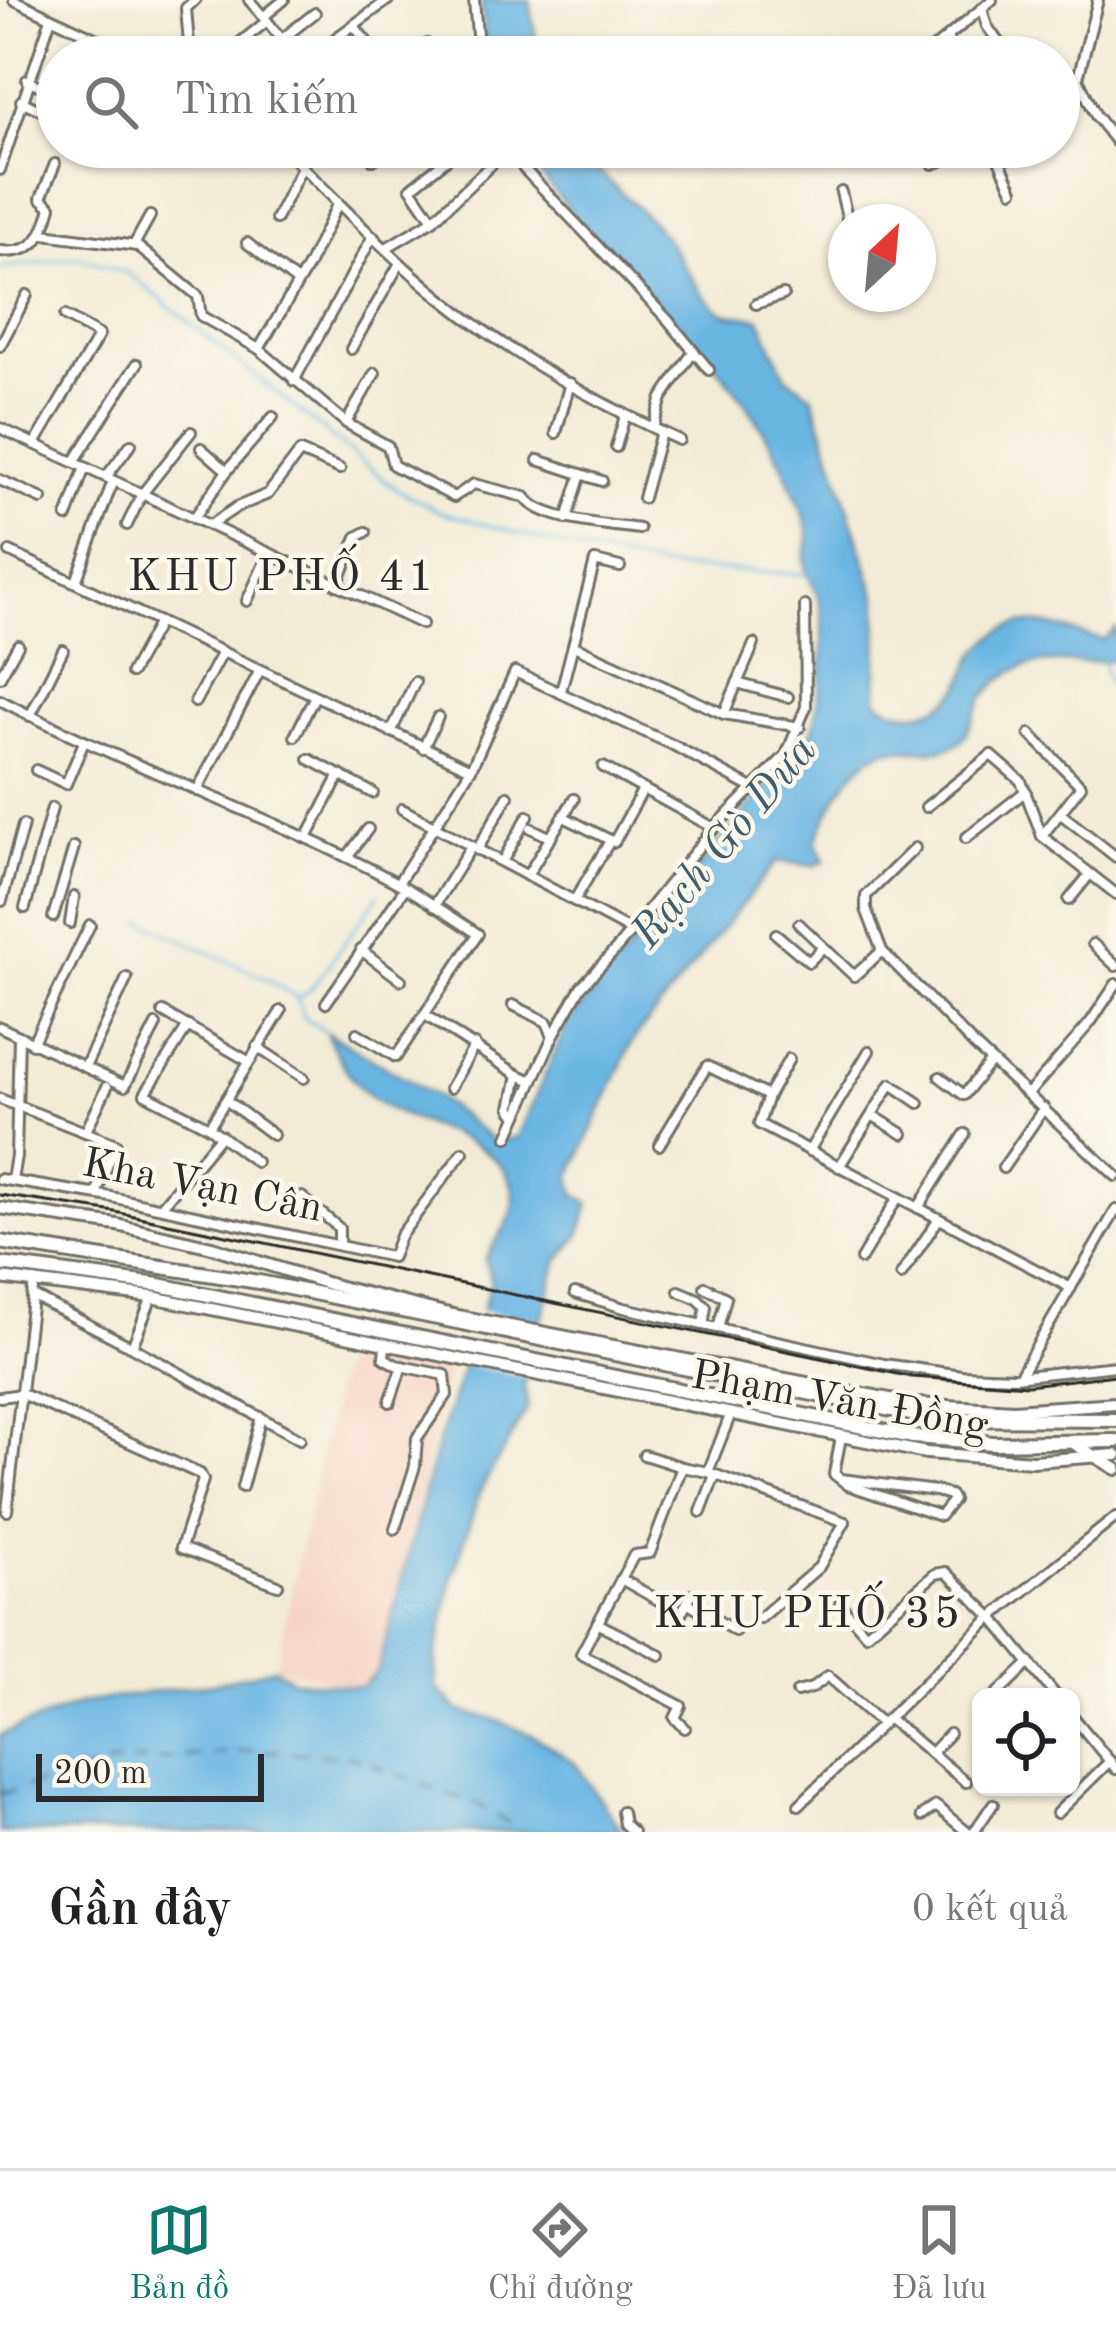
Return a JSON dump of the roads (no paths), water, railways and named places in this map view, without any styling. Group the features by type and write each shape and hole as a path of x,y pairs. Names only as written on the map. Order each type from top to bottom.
{"highway":[{"path":"0,1242 181,1268 562,1340"},
{"path":"0,1264 159,1285 556,1373"},
{"name":"Phạm Văn Đồng","path":"562,1340 936,1419 1116,1420"},
{"name":"Phạm Văn Đồng","path":"556,1373 925,1446 1116,1441"}],"main road":[{"path":"0,1208 117,1225 193,1243 453,1319"},
{"path":"0,1278 152,1297 386,1345 446,1350"},
{"path":"390,1299 430,1318"},
{"name":"Phạm Văn Đồng","path":"562,1340 916,1404 1013,1410 1116,1399"},
{"name":"Phạm Văn Đồng","path":"556,1373 730,1416 841,1437 1010,1461 1116,1455"},
{"path":"1076,1444 1116,1469"}],"street":[{"path":"14,0 90,36"},
{"path":"188,36 186,8 195,0"},
{"path":"249,0 279,36"},
{"path":"246,36 284,0"},
{"path":"340,36 388,0"},
{"path":"474,0 477,36"},
{"path":"951,36 992,0"},
{"path":"1087,0 1095,11"},
{"path":"1080,70 1098,0"},
{"path":"982,9 994,36"},
{"path":"285,36 315,13"},
{"path":"44,36 51,18"},
{"path":"354,26 362,36"},
{"path":"0,170 36,57"},
{"path":"27,80 36,84"},
{"path":"1080,82 1096,116 1116,142"},
{"path":"21,101 36,108"},
{"path":"0,251 23,252 44,234 51,209 41,197 53,168"},
{"path":"276,219 302,168"},
{"path":"303,168 400,263 518,355 625,416 679,440"},
{"path":"433,220 411,188 436,168"},
{"path":"386,248 433,220 488,168"},
{"path":"527,168 709,370"},
{"path":"1002,168 1012,190"},
{"path":"841,192 844,204"},
{"path":"259,349 338,203"},
{"path":"134,245 150,216"},
{"path":"44,234 134,245 198,296 201,316 259,349 346,423 388,446 393,465 454,497 474,484 525,497 530,506 567,518 639,529"},
{"path":"295,381 374,236"},
{"path":"247,243 297,282"},
{"path":"351,349 400,263"},
{"path":"0,346 8,318 27,295"},
{"path":"756,304 783,295"},
{"path":"35,444 99,335 64,316"},
{"path":"643,498 662,398 695,350"},
{"path":"74,462 137,364"},
{"path":"346,423 375,373"},
{"path":"556,433 570,383"},
{"path":"616,447 625,416"},
{"path":"194,518 273,417"},
{"path":"0,428 422,624"},
{"path":"127,525 142,494 191,432"},
{"path":"76,582 110,479 131,443"},
{"path":"201,448 227,471"},
{"path":"210,525 268,494 300,452 340,469"},
{"path":"538,460 602,481"},
{"path":"67,517 85,467"},
{"path":"567,518 581,474"},
{"path":"0,480 42,499"},
{"path":"338,585 357,537 366,532"},
{"path":"10,552 471,769"},
{"path":"247,602 269,553"},
{"path":"561,691 595,561 620,567"},
{"path":"508,1137 567,1006 714,828 786,755 806,707 806,606"},
{"path":"131,673 159,622"},
{"path":"724,713 754,644"},
{"path":"0,677 18,645"},
{"path":"574,646 724,713 800,727"},
{"path":"30,716 63,650"},
{"path":"195,702 222,652"},
{"path":"197,790 260,670"},
{"path":"326,1003 471,769 515,672 752,788"},
{"path":"391,732 415,682"},
{"path":"737,683 788,697"},
{"path":"295,736 315,697"},
{"path":"0,700 84,742 347,857 478,934 396,1057 357,1033"},
{"path":"423,748 438,717"},
{"path":"1030,734 1080,784 1042,836"},
{"path":"36,770 66,784 84,742"},
{"path":"926,807 991,755 1022,782 1042,836 1116,894"},
{"path":"309,759 373,793"},
{"path":"603,767 714,828"},
{"path":"307,838 340,775"},
{"path":"966,838 1026,791"},
{"path":"564,817 616,840 641,793"},
{"path":"434,906 508,796"},
{"path":"527,876 574,800"},
{"path":"25,908 52,808"},
{"path":"402,808 629,930"},
{"path":"1061,814 1116,857"},
{"path":"502,862 528,816"},
{"path":"2,901 22,825"},
{"path":"531,828 550,838"},
{"path":"347,857 368,830"},
{"path":"574,901 610,841"},
{"path":"53,916 74,848"},
{"path":"915,848 866,896 866,909 883,951 991,1061 1116,1176"},
{"path":"1070,900 1090,874"},
{"path":"648,881 662,890"},
{"path":"70,923 74,897"},
{"path":"799,924 854,976 883,951"},
{"path":"32,1043 90,925"},
{"path":"776,934 809,962 824,947"},
{"path":"1093,944 1116,966"},
{"path":"361,950 401,980"},
{"path":"85,1066 128,978"},
{"path":"1028,1094 1090,1023 1116,984"},
{"path":"513,1005 547,1022 553,1036"},
{"path":"209,1127 280,1011"},
{"path":"163,1012 248,1061"},
{"path":"425,1016 532,1081"},
{"path":"0,1027 125,1086 156,1025"},
{"path":"188,1026 145,1094 209,1127 256,1162"},
{"path":"12,1180 19,1036"},
{"path":"450,1088 475,1045"},
{"path":"257,1047 304,1078"},
{"path":"808,1151 869,1051"},
{"path":"789,1059 759,1124 1071,1288"},
{"path":"0,1061 16,1066"},
{"path":"940,1077 964,1095 991,1061"},
{"path":"659,1145 707,1066 768,1096"},
{"path":"517,1116 511,1108 518,1075"},
{"path":"839,1167 891,1084 919,1103"},
{"path":"86,1131 107,1087"},
{"path":"0,1099 116,1144 96,1194"},
{"path":"227,1101 273,1135"},
{"path":"1003,1168 1043,1108"},
{"path":"872,1115 904,1134"},
{"path":"918,1208 964,1134"},
{"path":"161,1207 221,1135"},
{"name":"Kha Vạn Cân","path":"0,1179 96,1194 392,1257 400,1236 464,1152"},
{"path":"302,1198 339,1228 338,1244"},
{"path":"861,1259 897,1199"},
{"path":"1019,1376 1116,1210"},
{"path":"901,1275 938,1220"},
{"path":"7,1511 34,1280"},
{"path":"705,1288 726,1298 718,1328"},
{"path":"679,1291 703,1303 703,1325"},
{"path":"575,1293 884,1364 962,1375 1019,1376 1116,1366"},
{"path":"33,1296 300,1439"},
{"path":"132,1347 152,1297"},
{"path":"386,1345 384,1358 445,1375 447,1395 417,1438 415,1466 395,1529"},
{"path":"390,1402 401,1366"},
{"path":"0,1397 22,1394 200,1474 203,1480 181,1548 278,1585"},
{"path":"701,1512 730,1416"},
{"path":"242,1487 261,1417"},
{"path":"841,1437 834,1474 848,1485 940,1516 953,1500 937,1492 842,1479"},
{"path":"644,1455 711,1473 845,1522 819,1567 760,1618"},
{"path":"682,1467 650,1553 634,1555 581,1654 681,1706 675,1718 685,1728"},
{"path":"799,1805 992,1617 1116,1517"},
{"path":"841,1604 866,1634 939,1571 946,1572 992,1617 1051,1688"},
{"path":"621,1579 681,1613 690,1598 735,1631"},
{"path":"597,1622 660,1655"},
{"path":"1004,1688 1030,1663"},
{"path":"797,1691 812,1688 828,1676 966,1782"},
{"path":"1057,1813 1113,1765 1080,1725"},
{"path":"932,1753 949,1734"},
{"path":"922,1816 937,1806 978,1831 993,1804"},
{"path":"622,1812 633,1832"}],"water":[{"path":"481,0 530,0 535,36 485,36"},
{"name":"Rạch Gò Dưa","path":"537,168 596,168 659,230 715,307 760,319 786,377 812,395 878,601 877,700 909,713 942,704 959,689 985,644 1021,624 1051,626 1104,640 1116,629 1116,659 1049,662 1018,669 987,693 965,735 953,746 883,752 857,769 816,841 825,861 814,866 777,861 633,1040 571,1176 575,1194 589,1203 580,1235 557,1263 524,1385 528,1407 480,1491 452,1579 436,1655 436,1687 459,1711 532,1735 574,1762 623,1832 0,1832 0,1735 82,1703 214,1683 275,1668 292,1680 361,1687 378,1670 434,1455 491,1282 485,1259 514,1203 510,1180 498,1162 457,1136 367,1094 343,1065 326,1032 437,1097 495,1142 518,1137 567,1024 813,730 822,666 822,616 806,566 807,523 770,441 705,353"}],"waterway":[{"path":"0,268 78,257 128,273 396,489 441,512 574,549 665,568 808,574"},
{"path":"1102,658 1108,682 1116,688"},
{"path":"299,997 310,990 379,895"},
{"path":"142,921 267,979 297,998 304,1018 326,1032"}],"railway":[{"path":"0,1195 115,1212 912,1377 1028,1385 1116,1375"}],"district":[{"name":"KHU PHỐ 41","path":"282,574"},
{"name":"KHU PHỐ 35","path":"808,1611"}]}
